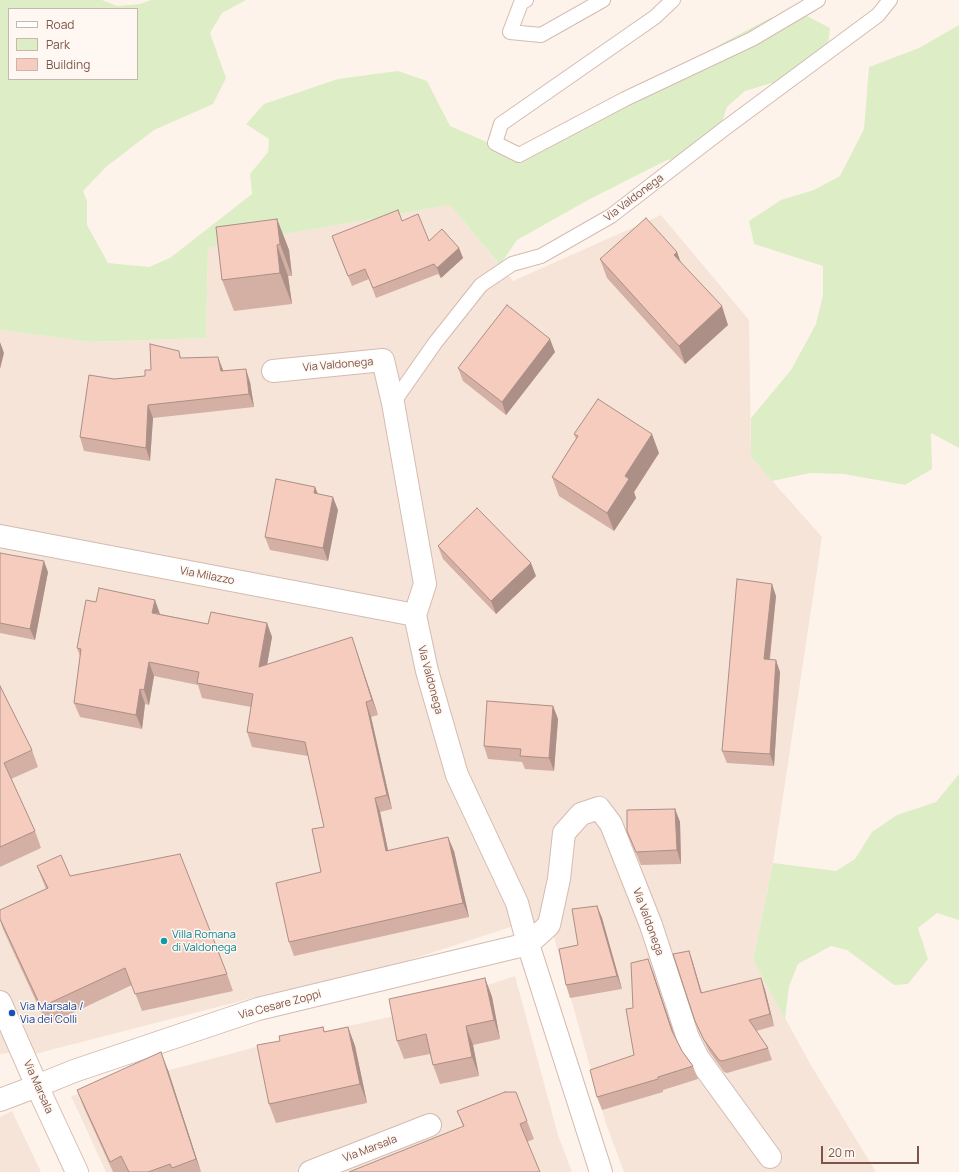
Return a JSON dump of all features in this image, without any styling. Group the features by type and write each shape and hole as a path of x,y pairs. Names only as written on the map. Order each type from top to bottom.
{"street":[{"name":"Via Valdonega","path":"273,371 383,360 393,403 425,584 415,615 426,671 457,775 517,903 528,944 601,1172"},
{"name":"Via Milazzo","path":"0,536 415,615"},
{"name":"Via Valdonega","path":"528,944 549,925 558,879 564,833 581,814 599,808 611,824 651,925 688,1038 698,1058 770,1157"},
{"name":"Via Cesare Zoppi","path":"0,1100 74,1071 258,1009 528,944"},
{"name":"Via Marsala","path":"0,1002 77,1172"},
{"name":"Via Marsala","path":"310,1172 430,1125"}],"lane":[{"path":"526,0 521,3 510,32 540,35 602,0"},
{"path":"673,0 654,17 501,124 495,143 519,155 625,99 752,39 818,0"},
{"name":"Via Valdonega","path":"393,403 435,343 481,285 512,264 541,256 612,216 724,129 878,15 890,0"}],"shaded area":[{"path":"450,205 513,281 661,215 749,320 751,457 822,537 773,863 753,960 812,1067 876,1172 624,1172 605,1121 553,934 539,922 526,922 382,969 268,994 35,1054 21,1051 0,1054 0,330 90,342 206,338 208,248"},
{"path":"515,976 558,1135 572,1172 106,1172 71,1096 279,1041 394,1016"},
{"path":"12,1111 41,1172 0,1172 0,1117"}],"green space":[{"path":"0,0 102,0 117,6 140,4 151,0 246,0 222,13 210,33 226,78 213,104 154,130 106,167 83,191 87,201 87,225 108,263 149,267 170,258 252,194 250,174 268,152 269,139 246,124 264,104 338,79 398,71 427,81 450,126 503,149 514,149 598,121 676,77 721,44 770,18 805,15 830,28 828,45 785,79 745,91 727,107 718,135 692,157 667,160 590,199 517,240 500,265 450,205 208,248 206,338 90,342 0,330"},
{"path":"959,25 959,448 931,433 932,469 905,485 844,474 810,473 772,481 751,457 751,418 791,370 816,324 823,295 823,266 754,244 749,221 781,200 814,190 840,176 864,129 869,67 919,48"},
{"path":"959,774 959,920 937,913 918,928 928,959 908,984 894,985 847,950 831,946 798,964 789,986 785,1019 753,960 773,863 836,871 855,859 872,832 897,815 936,802"}],"building":[{"path":"398,210 402,221 418,214 429,241 442,229 459,248 437,268 434,264 373,288 365,269 348,276 332,236"},
{"path":"646,218 677,252 674,255 722,306 679,346 600,259"},
{"path":"277,219 280,244 277,245 280,273 222,280 216,227"},
{"path":"507,305 550,339 502,402 458,368"},
{"path":"150,344 179,351 180,358 218,357 221,371 246,369 249,394 148,405 146,448 80,437 89,375 114,379 145,376 145,370 151,370"},
{"path":"598,399 652,434 625,476 629,479 607,513 552,477 578,436 574,434"},
{"path":"276,479 315,487 314,493 333,497 323,548 265,537"},
{"path":"477,508 531,563 491,601 438,546"},
{"path":"0,553 44,561 30,629 0,623"},
{"path":"737,579 772,584 764,659 776,660 770,754 722,751"},
{"path":"99,588 155,600 152,613 208,624 211,612 267,623 259,667 352,637 372,700 366,702 387,795 375,798 386,851 448,837 463,903 289,942 276,883 321,872 312,829 324,827 305,742 247,732 253,694 197,683 199,672 149,662 144,690 140,689 136,715 74,703 81,649 77,648 86,600 96,602"},
{"path":"0,686 32,750 4,763 35,831 0,847"},
{"path":"487,701 553,706 549,758 520,756 521,749 484,746"},
{"path":"675,809 677,850 636,852 627,831 627,810"},
{"path":"180,854 227,974 135,994 125,968 41,1007 0,919 0,910 48,888 37,866 61,855 70,876"},
{"path":"597,906 617,976 566,985 559,949 578,945 572,909"},
{"path":"689,951 701,993 761,978 770,1014 749,1020 768,1048 722,1061 719,1060 704,1040 695,1021 673,954"},
{"path":"648,959 672,1031 682,1051 693,1066 658,1077 658,1079 597,1097 590,1070 634,1055 626,1009 633,1008 631,963"},
{"path":"485,978 494,1020 466,1026 472,1057 433,1065 426,1034 397,1041 389,999"},
{"path":"323,1027 324,1032 348,1027 360,1084 269,1104 257,1045 280,1041 279,1036"},
{"path":"161,1052 196,1159 172,1168 170,1164 148,1172 129,1172 121,1156 110,1162 77,1090"},
{"path":"505,1092 516,1092 527,1121 520,1124 540,1172 349,1172 464,1126 457,1111"}],"place":[{"name":"Villa Romana di Valdonega","path":"164,941"},
{"name":"Via Marsala / Via dei Colli","path":"12,1013"}]}
